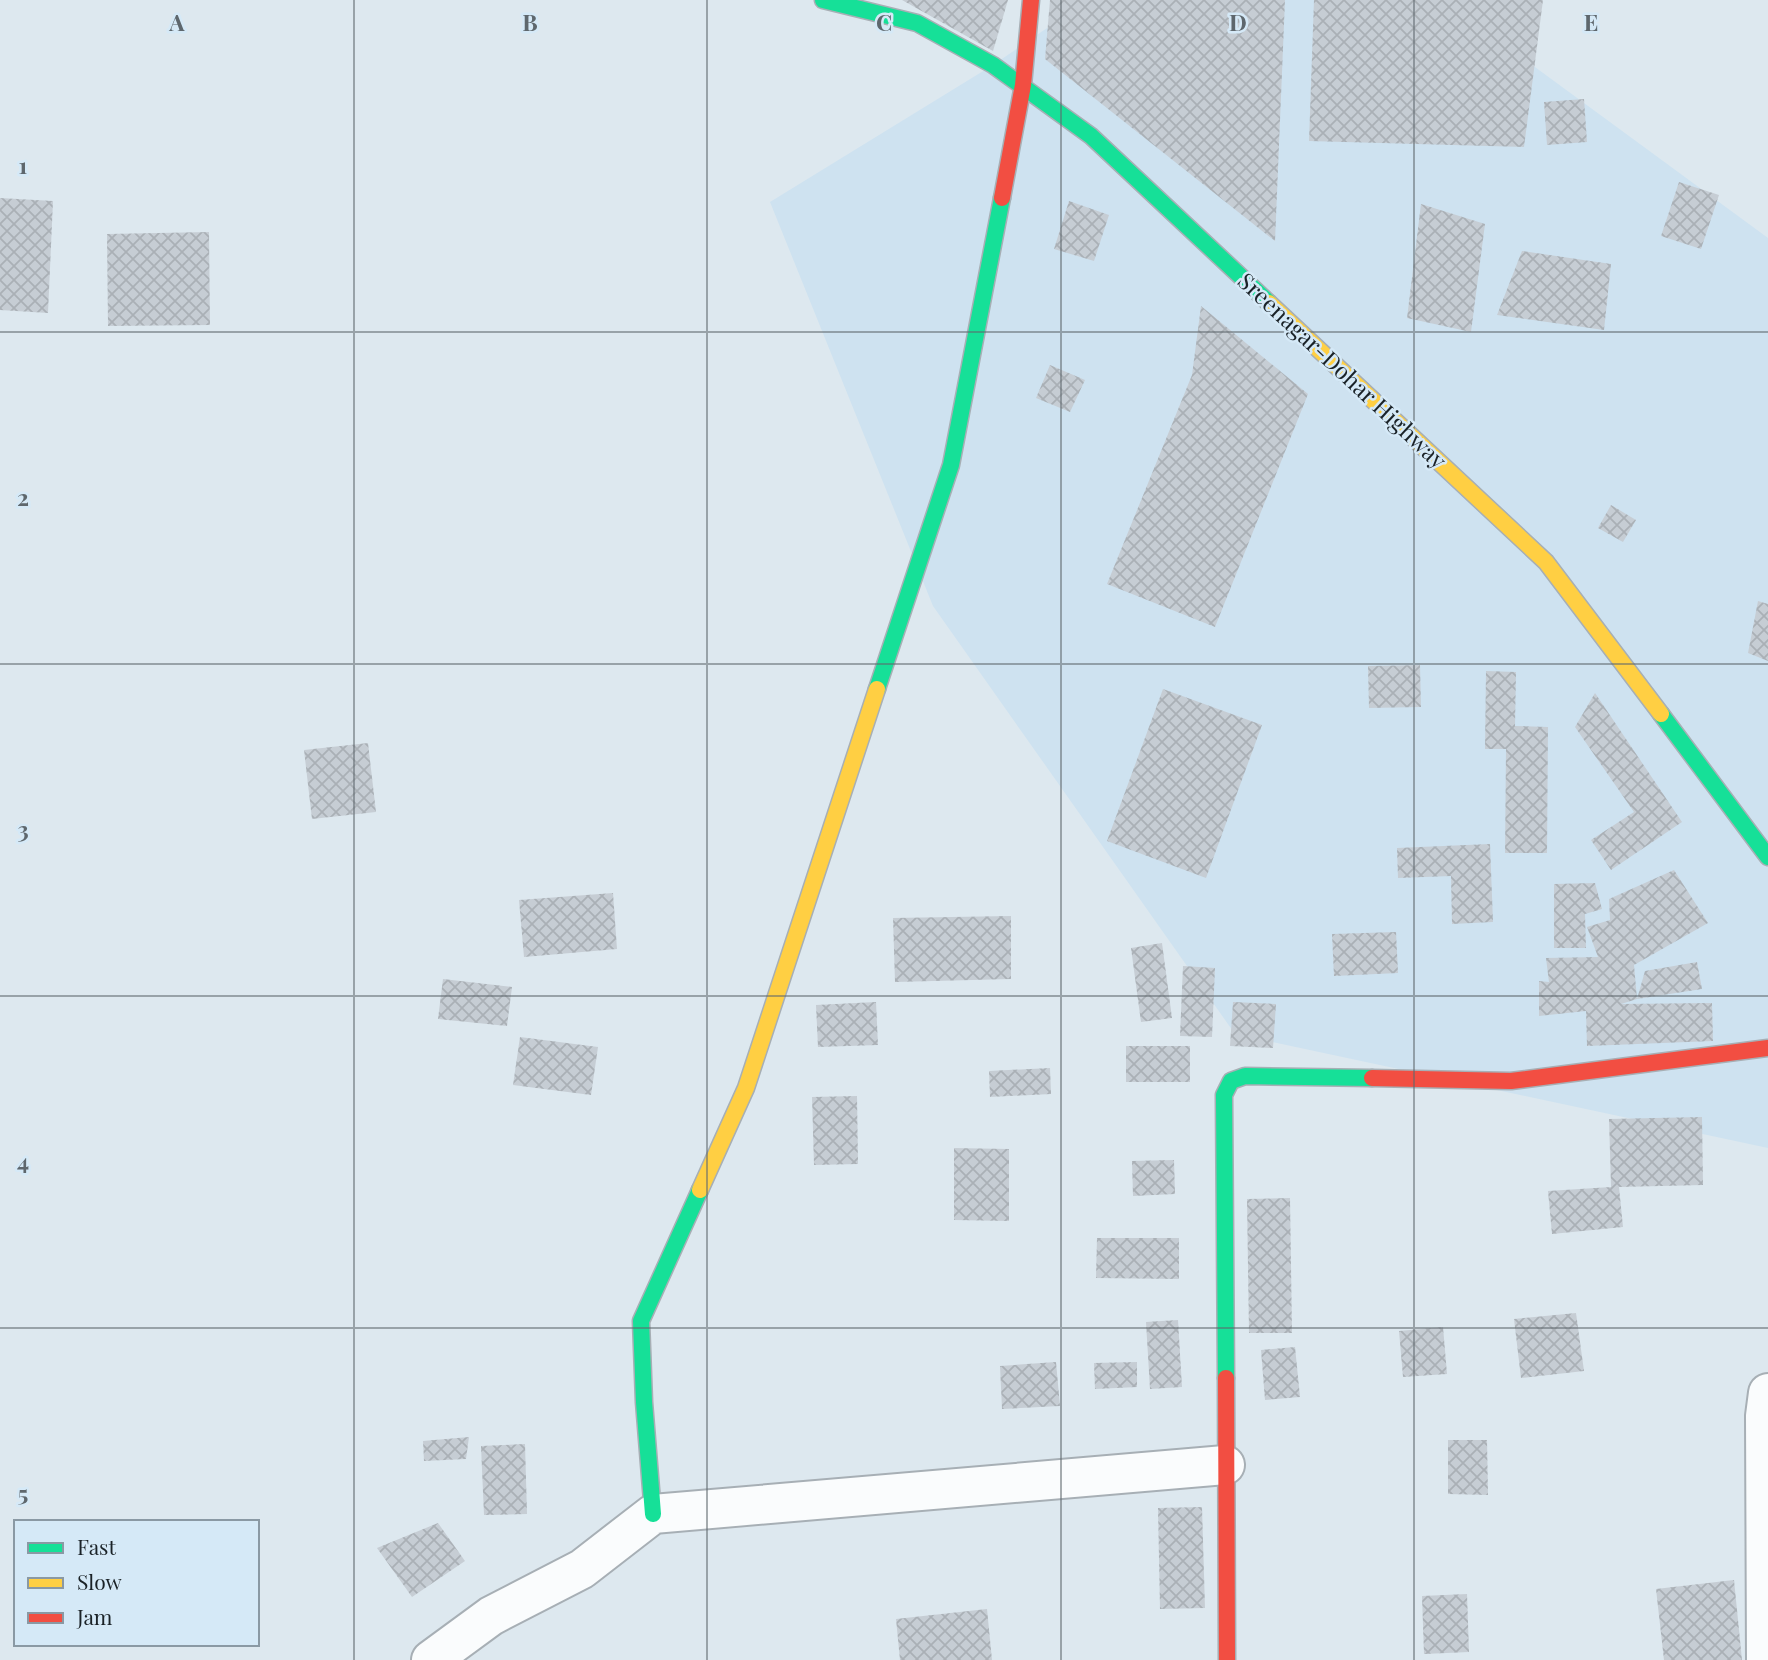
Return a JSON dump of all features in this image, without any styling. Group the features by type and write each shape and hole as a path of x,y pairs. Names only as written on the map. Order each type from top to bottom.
{"street":[{"name":"Sreenagar-Dohar Highway","path":"823,0 917,23 993,65 1091,136 1546,562 1768,857"},
{"path":"653,1514 641,1321 746,1088 951,465 1023,85 1031,0"},
{"path":"1227,1660 1224,1094 1231,1082 1245,1076 1511,1081 1768,1048"},
{"path":"1766,1660 1765,1416 1768,1393"},
{"path":"431,1660 491,1616 582,1569 653,1514 1225,1465"}],"shaded area":[{"path":"1088,0 1452,0 1498,40 1768,238 1768,1148 1235,1034 933,606 770,202 993,65"}],"building":[{"path":"902,0 1008,0 993,51"},
{"path":"1050,0 1285,0 1275,241 1045,59"},
{"path":"1314,0 1543,0 1524,147 1309,141"},
{"path":"1584,99 1587,142 1547,145 1544,102"},
{"path":"1679,182 1719,195 1701,249 1661,236"},
{"path":"0,198 53,201 48,313 0,310"},
{"path":"1069,201 1109,215 1094,261 1054,249"},
{"path":"1421,204 1485,224 1471,332 1407,318"},
{"path":"209,232 210,325 108,326 107,234"},
{"path":"1522,251 1611,264 1604,330 1497,315"},
{"path":"1201,306 1308,394 1215,627 1107,584 1192,375"},
{"path":"1050,365 1085,380 1070,412 1036,398"},
{"path":"1611,505 1636,520 1623,542 1598,528"},
{"path":"1758,601 1768,604 1768,661 1748,653"},
{"path":"1420,665 1421,707 1369,708 1368,666"},
{"path":"1486,671 1516,672 1515,726 1548,727 1547,853 1505,853 1506,749 1485,749"},
{"path":"1163,689 1262,725 1206,878 1107,841"},
{"path":"1595,693 1682,822 1611,870 1591,840 1634,812 1575,727"},
{"path":"368,743 376,812 312,819 304,750"},
{"path":"1490,844 1493,922 1452,924 1451,876 1398,878 1397,848"},
{"path":"1674,870 1708,923 1634,965 1637,999 1621,1004 1712,1003 1713,1041 1587,1046 1586,1011 1539,1016 1539,981 1549,982 1546,958 1598,957 1587,927 1610,920 1609,899"},
{"path":"1595,883 1602,909 1585,914 1586,948 1554,948 1554,884"},
{"path":"613,893 617,949 524,957 519,900"},
{"path":"1011,916 1011,979 895,982 893,918"},
{"path":"1396,932 1398,973 1334,976 1332,934"},
{"path":"1162,943 1172,1018 1141,1022 1131,948"},
{"path":"1697,962 1702,989 1637,999 1645,971"},
{"path":"1183,966 1215,968 1212,1037 1180,1036"},
{"path":"443,979 512,987 507,1026 438,1019"},
{"path":"876,1002 878,1045 818,1047 816,1005"},
{"path":"1233,1002 1276,1004 1273,1048 1230,1046"},
{"path":"520,1037 598,1047 591,1095 513,1085"},
{"path":"1126,1046 1190,1046 1190,1082 1126,1082"},
{"path":"1050,1068 1051,1094 990,1097 989,1071"},
{"path":"857,1096 858,1164 814,1165 812,1097"},
{"path":"1702,1117 1703,1185 1619,1187 1623,1227 1552,1234 1548,1191 1611,1187 1609,1119"},
{"path":"954,1148 1009,1149 1009,1221 954,1220"},
{"path":"1174,1160 1175,1194 1133,1196 1132,1161"},
{"path":"1290,1198 1292,1333 1249,1333 1247,1199"},
{"path":"1097,1238 1179,1238 1179,1279 1096,1278"},
{"path":"1576,1313 1584,1371 1521,1378 1514,1319"},
{"path":"1178,1320 1182,1387 1150,1389 1146,1322"},
{"path":"1443,1327 1447,1374 1403,1377 1399,1331"},
{"path":"1295,1347 1300,1397 1265,1400 1261,1350"},
{"path":"1056,1362 1060,1406 1002,1409 1000,1366"},
{"path":"1137,1362 1137,1387 1095,1389 1094,1363"},
{"path":"469,1437 466,1459 424,1461 423,1441"},
{"path":"1448,1440 1487,1440 1488,1495 1448,1494"},
{"path":"525,1444 527,1514 484,1515 481,1446"},
{"path":"1202,1507 1205,1608 1160,1609 1158,1508"},
{"path":"438,1523 465,1561 412,1597 377,1548"},
{"path":"1734,1580 1742,1660 1664,1660 1656,1589"},
{"path":"1467,1594 1469,1652 1424,1654 1422,1596"},
{"path":"987,1609 992,1660 900,1660 896,1619"}],"traffic: fast":[{"path":"823,0 917,23 993,65 1091,136 1269,303"},
{"path":"877,689 951,465 1002,198"},
{"path":"1661,714 1768,857"},
{"path":"1226,1378 1224,1095 1231,1081 1245,1076 1372,1078"},
{"path":"653,1514 641,1321 700,1190"}],"traffic: slow":[{"path":"1269,303 1546,562 1661,714"},
{"path":"700,1190 746,1088 877,689"}],"traffic: jam":[{"path":"1002,198 1023,85 1031,0"},
{"path":"1372,1078 1511,1081 1768,1048"},
{"path":"1226,1378 1227,1660"}]}
